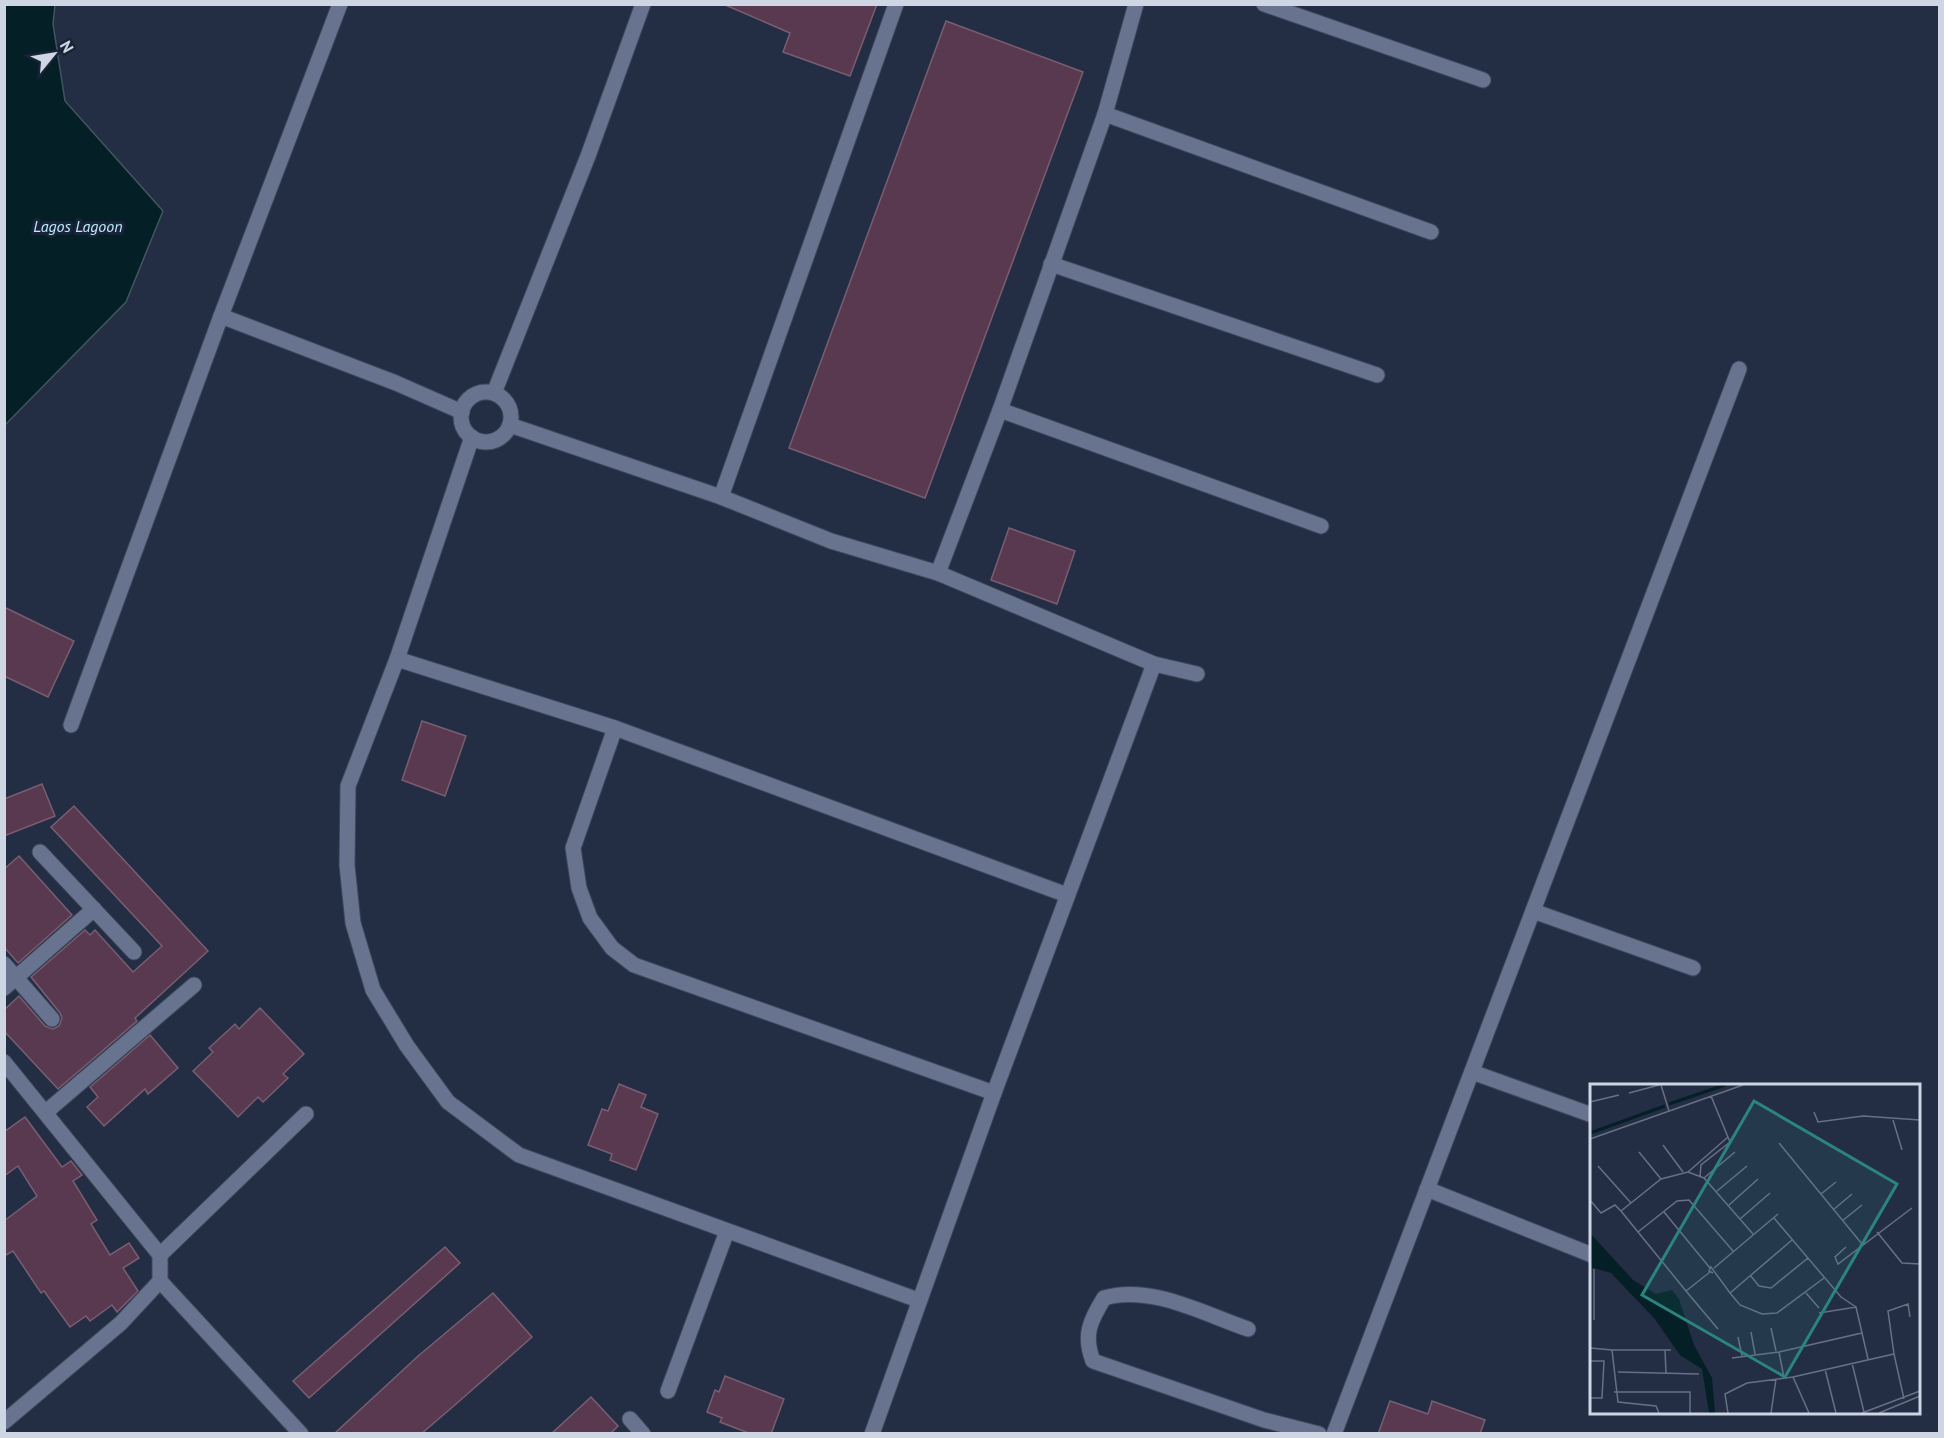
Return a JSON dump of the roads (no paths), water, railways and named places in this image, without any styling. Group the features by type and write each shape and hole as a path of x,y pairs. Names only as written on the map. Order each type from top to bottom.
{"street":[{"path":"72,725 221,316 340,4"},
{"path":"494,393 588,156 643,4"},
{"path":"721,497 896,4"},
{"path":"938,573 1000,410 1105,114 1137,4"},
{"path":"1263,4 1483,80"},
{"path":"1105,114 1431,232"},
{"path":"1051,264 1377,375"},
{"path":"221,316 396,383 462,412"},
{"path":"1334,1434 1739,369"},
{"path":"484,392 494,393 503,398 508,406 510,425 498,439 480,441 472,437 462,422 462,412 466,402 474,395 484,392"},
{"path":"1000,410 1321,526"},
{"path":"510,425 721,497 831,541 938,573 1154,664 1197,674"},
{"path":"472,437 397,659 348,786 347,865 353,923 373,990 407,1046 448,1102 519,1155 918,1300"},
{"path":"397,659 615,728 1067,895"},
{"path":"872,1434 918,1300 1154,664"},
{"path":"615,728 573,848 579,888 590,918 612,948 634,964 994,1093"},
{"path":"40,852 134,952"},
{"path":"4,988 94,909"},
{"path":"1533,911 1693,968"},
{"path":"4,964 52,1019"},
{"path":"45,1112 194,985"},
{"path":"4,1062 160,1255 160,1281 301,1434"},
{"path":"1472,1072 1590,1114"},
{"path":"160,1255 306,1114"},
{"path":"1427,1189 1590,1254"},
{"path":"668,1391 727,1231"},
{"path":"4,1422 121,1323 160,1281"},
{"path":"1248,1329 1161,1299 1121,1293 1104,1298 1092,1318 1086,1344 1093,1361 1264,1420 1319,1434"},
{"path":"630,1419 643,1434"}],"water":[{"name":"Lagos Lagoon","path":"5,4 55,5 53,24 65,101 163,211 126,302 5,425"}]}
